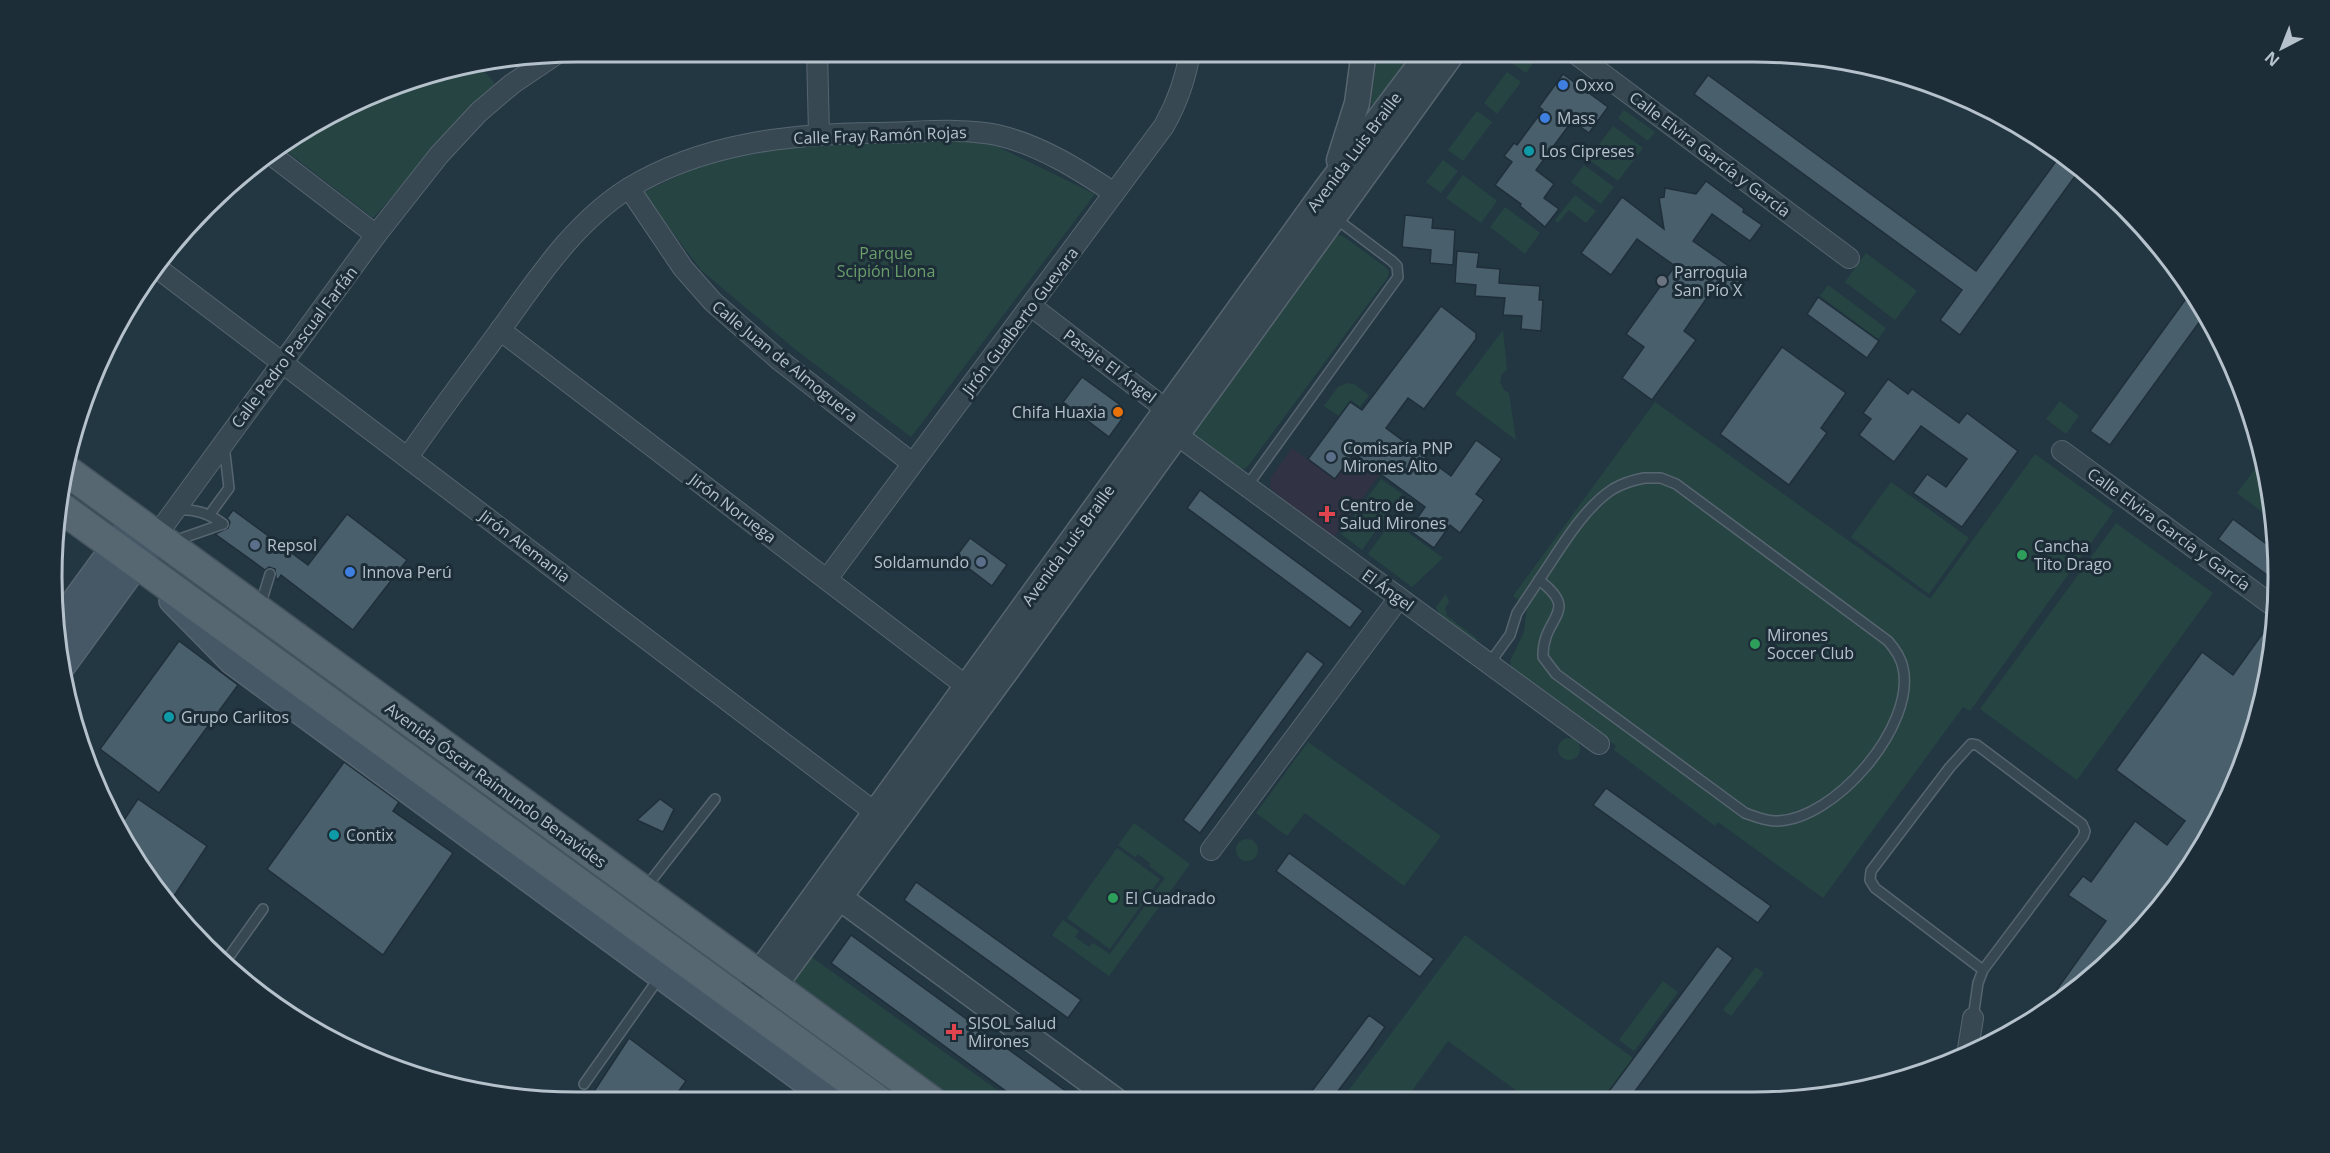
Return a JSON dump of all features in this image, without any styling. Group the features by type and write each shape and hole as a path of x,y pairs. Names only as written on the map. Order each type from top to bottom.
{"main road":[{"name":"Avenida Óscar Raimundo Benavides","path":"71,474 918,1092"},
{"name":"Avenida Óscar Raimundo Benavides","path":"66,511 866,1092"},
{"name":"Calle Pedro Pascual Farfán","path":"64,620 126,555 152,533"},
{"name":"Avenida Óscar Raimundo Benavides","path":"126,555 233,661 821,1092"},
{"name":"Calle Pedro Pascual Farfán","path":"68,655 126,555"}],"street":[{"path":"817,62 819,134"},
{"name":"Jirón Gualberto Guevara","path":"827,579 1164,126 1178,102 1189,62"},
{"path":"1326,189 1345,147 1357,104 1363,62"},
{"name":"Avenida Luis Braille","path":"767,1052 757,1036 750,997 840,898 884,819 966,686 1326,189 1422,62"},
{"name":"Avenida Luis Braille","path":"765,982 884,819 1177,435 1446,62"},
{"name":"Calle Elvira García y García","path":"1587,62 1849,258"},
{"name":"Calle Pedro Pascual Farfán","path":"152,533 174,510 376,236 458,132 500,93 543,63"},
{"name":"Calle Fray Ramón Rojas","path":"408,457 545,269 571,238 629,188 708,154 749,143 819,134 970,132 997,135 1030,146 1059,159 1114,194"},
{"path":"276,158 376,236"},
{"name":"Calle Juan de Almoguera","path":"629,188 676,259 712,302 778,359 912,463"},
{"name":"Jirón Alemania","path":"162,271 884,819"},
{"name":"Pasaje El Ángel","path":"1030,306 1167,410 1177,435"},
{"name":"Jirón Noruega","path":"500,330 966,686"},
{"name":"El Ángel","path":"1177,435 1599,744"},
{"name":"Calle Elvira García y García","path":"2062,451 2267,602"},
{"path":"1211,850 1399,597"},
{"path":"840,898 1104,1092"},
{"path":"1969,1044 1973,1018"}],"lane":[{"path":"1246,486 1398,277 1397,266 1392,261 1335,218"},
{"path":"210,514 229,488 224,442"},
{"path":"1490,664 1510,635 1517,612 1539,580 1585,516 1612,489 1644,478 1661,478 1676,484 1888,640 1898,653 1904,669 1902,703 1887,736 1876,753 1846,788 1829,802 1802,816 1777,821 1762,820 1745,813 1556,674 1543,657 1543,646 1545,636 1559,611 1560,602 1555,592 1539,580"},
{"path":"152,533 223,524 210,514 193,509 174,510"},
{"path":"258,611 270,574"},
{"path":"1973,1018 1978,983 1983,970 2083,837 2085,831 2073,817 1977,745 1971,744 1950,767 1871,871 1870,880 1875,888 1983,970"},
{"path":"642,892 714,799"},
{"path":"229,956 262,909"},
{"path":"584,1084 661,975"}],"shaded area":[{"name":"Centro de Salud Mirones","path":"1292,448 1334,479 1353,454 1380,474 1334,537 1270,487 1271,477"}],"green space":[{"path":"1377,62 1409,62 1375,106 1371,103"},
{"path":"1515,62 1534,62 1526,73 1513,64"},
{"path":"483,70 495,83 373,218 286,151 319,130 379,101 443,79"},
{"path":"1507,72 1521,82 1497,114 1484,103"},
{"path":"1624,110 1655,132 1648,141 1618,118"},
{"path":"1477,111 1492,122 1463,161 1448,150"},
{"path":"1613,126 1643,148 1618,181 1588,159"},
{"name":"Parque Scipión Llona","path":"852,137 986,141 1095,194 911,437 796,350 702,271 642,193 707,162"},
{"path":"1443,160 1458,171 1441,193 1426,182"},
{"path":"1584,165 1614,187 1601,204 1571,182"},
{"path":"1463,175 1497,201 1481,223 1446,198"},
{"path":"1575,195 1596,211 1586,223 1569,210 1558,223 1555,220"},
{"path":"1505,207 1540,233 1525,254 1490,227"},
{"path":"1338,235 1343,236 1384,266 1389,271 1388,277 1248,466 1244,469 1239,468 1194,437 1192,433 1333,238"},
{"path":"1866,253 1917,291 1895,320 1845,282"},
{"path":"1828,285 1886,328 1878,339 1820,296"},
{"path":"1503,330 1507,369 1502,374 1500,382 1504,390 1509,393 1516,440 1455,394"},
{"path":"1348,383 1354,384 1369,395 1360,407 1351,400 1339,416 1324,406 1338,387"},
{"path":"2060,401 2079,416 2066,434 2046,419"},
{"name":"Mirones Soccer Club","path":"1655,402 1930,599 2035,454 2114,511 1970,711 1963,707 1823,898 1718,822 1715,826 1614,750 1616,746 1511,668 1510,661 1524,632 1527,607 1513,596"},
{"path":"2257,467 2264,514 2237,493"},
{"path":"1381,479 1402,494 1362,550 1341,534"},
{"path":"1891,482 1969,538 1929,594 1851,537"},
{"path":"1392,521 1443,558 1412,587 1368,554"},
{"path":"2116,523 2213,593 2077,780 1980,709"},
{"path":"1446,594 1449,602 1445,608 1447,616 1479,640 1474,640 1439,614 1436,607"},
{"path":"1569,738 1577,741 1580,749 1577,757 1569,760 1561,757 1558,749 1561,741"},
{"path":"1308,742 1441,836 1404,886 1305,813 1287,836 1256,813"},
{"path":"1134,823 1190,864 1109,976 1052,935 1063,920 1079,931 1075,937 1089,947 1093,943 1110,954 1165,878 1138,854 1135,857 1118,845"},
{"path":"1243,839 1251,839 1258,846 1258,854 1251,861 1243,861 1236,854 1236,846"},
{"name":"El Cuadrado","path":"1117,848 1160,879 1110,949 1067,918"},
{"path":"1465,935 1633,1058 1608,1092 1518,1092 1448,1041 1411,1092 1347,1092"},
{"path":"806,953 1000,1092 943,1092 791,983"},
{"path":"1756,967 1764,973 1731,1016 1723,1010"},
{"path":"1663,981 1678,992 1634,1051 1619,1040"}],"building":[{"name":"Los Cipreses","path":"1563,74 1608,107 1589,133 1572,121 1536,170 1554,184 1544,198 1559,209 1545,227 1520,206 1521,204 1495,185 1512,162 1504,156 1514,143 1517,145 1543,110 1539,107"},
{"path":"1708,75 1976,271 2057,160 2076,175 1960,335 1940,320 1962,290 1694,94"},
{"path":"1706,181 1762,225 1750,241 1712,214 1693,241 1743,276 1726,299 1713,289 1684,331 1696,340 1652,400 1622,378 1644,347 1626,334 1675,266 1637,239 1611,275 1581,253 1622,197 1664,229 1659,198 1664,197 1665,188 1696,194"},
{"path":"1405,215 1433,218 1432,228 1455,230 1453,265 1430,263 1431,250 1402,247"},
{"path":"1457,251 1479,253 1477,267 1500,269 1499,283 1540,286 1539,300 1543,300 1541,331 1521,329 1522,316 1503,315 1505,298 1475,296 1476,285 1455,283"},
{"path":"1818,297 1879,341 1867,358 1807,314"},
{"path":"2187,298 2201,320 2110,445 2090,431"},
{"path":"1441,306 1476,333 1476,339 1424,409 1408,398 1386,428 1451,476 1476,440 1502,459 1476,494 1484,500 1460,533 1450,525 1434,548 1409,530 1425,507 1353,454 1335,479 1308,459 1350,402 1362,410"},
{"path":"1782,347 1846,393 1821,428 1827,433 1789,485 1720,434"},
{"path":"1082,377 1119,404 1122,419 1109,437 1063,402"},
{"path":"1888,379 1908,394 1912,389 1959,423 1967,413 2018,451 1962,527 1913,493 1927,474 1946,487 1967,459 1921,426 1894,462 1859,435 1871,419 1863,413"},
{"path":"1200,490 1363,611 1350,628 1187,508"},
{"name":"Innova Perú","path":"233,510 308,565 347,514 407,560 353,630 281,575 278,580 275,569 269,567 265,570 215,534 228,528 230,522 227,518"},
{"path":"2233,519 2267,545 2268,576 2218,539"},
{"name":"Soldamundo","path":"970,538 1007,565 992,586 955,558"},
{"path":"2265,630 2259,677 2241,742 2229,774 2200,834 2182,863 2141,916 2093,964 2052,996 2106,921 2068,895 2083,876 2091,882 2135,821 2167,845 2185,821 2116,770 2202,652 2233,675"},
{"name":"Grupo Carlitos","path":"179,641 238,685 159,793 100,749"},
{"path":"1307,651 1324,664 1200,833 1183,820"},
{"path":"344,762 399,802 393,811 453,853 383,955 267,869"},
{"path":"1606,788 1771,906 1758,923 1593,805"},
{"path":"138,799 207,846 173,897 148,863 123,821"},
{"path":"660,799 674,809 663,832 637,820"},
{"path":"1289,853 1434,959 1420,977 1276,871"},
{"path":"916,882 1081,1000 1068,1018 904,900"},
{"name":"SISOL Salud Mirones","path":"851,935 1067,1092 1007,1092 831,963"},
{"path":"1717,946 1733,958 1634,1092 1608,1092"},
{"path":"1369,1015 1385,1027 1337,1092 1311,1092"},
{"path":"629,1038 686,1081 678,1092 594,1092"}],"place":[{"name":"Oxxo","path":"1563,85"},
{"name":"Mass","path":"1545,118"},
{"name":"Los Cipreses","path":"1529,151"},
{"name":"Parroquia San Pío X","path":"1662,281"},
{"name":"Chifa Huaxia","path":"1118,412"},
{"name":"Comisaría PNP Mirones Alto","path":"1331,457"},
{"name":"Centro de Salud Mirones","path":"1327,514"},
{"name":"Repsol","path":"255,545"},
{"name":"Cancha Tito Drago","path":"2022,555"},
{"name":"Soldamundo","path":"981,562"},
{"name":"Innova Perú","path":"350,572"},
{"name":"Mirones Soccer Club","path":"1755,644"},
{"name":"Grupo Carlitos","path":"169,717"},
{"name":"Contix","path":"334,835"},
{"name":"El Cuadrado","path":"1113,898"},
{"name":"SISOL Salud Mirones","path":"954,1032"}]}
